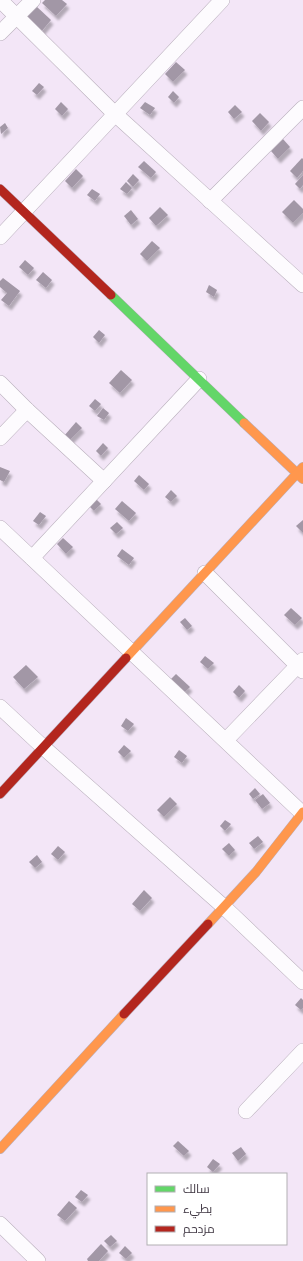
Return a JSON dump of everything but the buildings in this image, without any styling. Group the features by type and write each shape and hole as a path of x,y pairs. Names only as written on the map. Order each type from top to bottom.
{"street":[{"path":"0,0 115,114 303,285"},
{"path":"0,33 33,0"},
{"path":"0,237 222,0"},
{"path":"210,201 303,108"},
{"path":"0,189 199,379 301,473 205,573 0,794"},
{"path":"32,558 199,379"},
{"path":"0,383 104,481"},
{"path":"0,438 27,410"},
{"path":"0,528 302,812 256,872 0,1149"},
{"path":"205,573 301,665 226,740"},
{"path":"0,707 224,907 303,982"},
{"path":"246,1111 303,1051"},
{"path":"0,1224 38,1261"}],"traffic: fast":[{"path":"111,295 244,423"}],"traffic: slow":[{"path":"244,423 303,479"},
{"path":"126,658 303,467"},
{"path":"208,924 256,872 303,812"},
{"path":"0,1149 124,1014"}],"traffic: jam":[{"path":"0,189 111,295"},
{"path":"0,794 126,658"},
{"path":"124,1014 208,924"}]}
